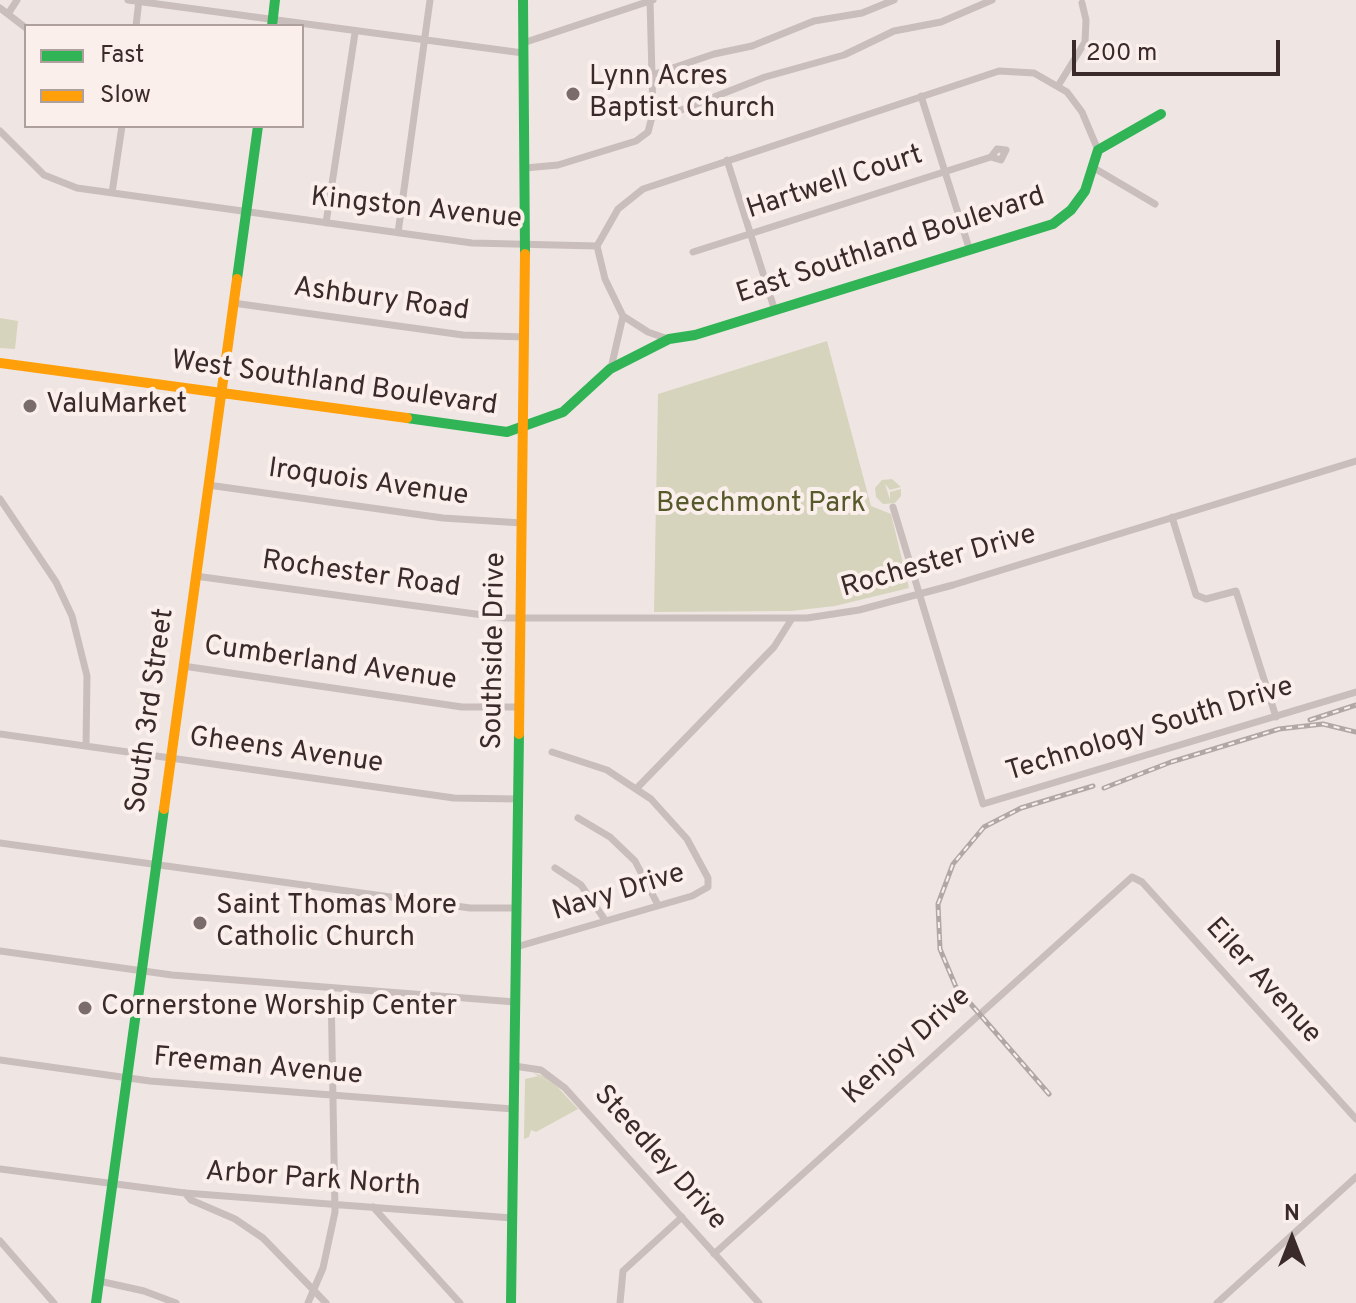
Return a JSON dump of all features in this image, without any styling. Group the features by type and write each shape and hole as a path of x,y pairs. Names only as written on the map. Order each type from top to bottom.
{"street":[{"path":"8,14 17,0"},
{"path":"128,0 272,23 275,0"},
{"path":"398,233 430,0"},
{"name":"Southside Drive","path":"511,1303 525,244 523,0"},
{"path":"304,27 424,42 523,48 651,0 652,126 639,139 558,165 525,168"},
{"path":"652,75 714,54 752,46 823,18 862,13 894,0"},
{"path":"653,113 681,110 765,77 844,55 894,31 941,22 992,0"},
{"path":"136,24 139,1"},
{"path":"1058,86 1085,42 1086,20 1082,3"},
{"path":"0,8 24,26"},
{"path":"326,223 355,33"},
{"path":"669,339 648,332 623,316 605,279 597,246 618,209 633,195 727,160 992,73 1012,70 1034,73 1058,86 1079,106 1098,150 1161,114"},
{"path":"921,96 970,251"},
{"path":"112,193 122,128"},
{"name":"South 3rd Street","path":"96,1303 258,128"},
{"name":"Kingston Avenue","path":"0,131 33,166 54,181 112,193 472,243 597,246"},
{"name":"East Southland Boulevard","path":"639,355 669,339 775,311 1041,230 1062,218 1085,191 1098,150"},
{"name":"Hartwell Court","path":"693,252 991,157"},
{"path":"727,160 775,311"},
{"path":"1094,168 1155,204"},
{"name":"Ashbury Road","path":"233,303 463,335 524,337"},
{"path":"610,369 620,342 623,316"},
{"name":"West Southland Boulevard","path":"0,363 507,432 563,412 590,391 610,369 639,355"},
{"name":"Rochester Drive","path":"520,618 791,620 859,610 1356,461"},
{"name":"Iroquois Avenue","path":"208,485 443,518 522,523"},
{"path":"0,499 56,582 72,616 87,674 86,746"},
{"path":"893,507 919,594"},
{"path":"1172,517 1196,595 1206,599 1236,591 1276,717"},
{"name":"Rochester Road","path":"195,576 520,618"},
{"name":"Technology South Drive","path":"919,594 983,804 1356,692"},
{"path":"637,788 774,647 791,620"},
{"name":"Cumberland Avenue","path":"183,666 462,707 520,707"},
{"name":"Gheens Avenue","path":"0,734 454,798 518,799"},
{"name":"Navy Drive","path":"516,947 706,891 708,878 687,839 637,788 586,761 552,752"},
{"path":"578,818 610,837 635,861 658,905"},
{"path":"0,843 470,908 516,908"},
{"path":"555,868 581,885 605,920"},
{"name":"Eiler Avenue","path":"1134,877 1356,1119"},
{"name":"Kenjoy Drive","path":"714,1254 1120,884 1134,877"},
{"path":"0,951 140,971 515,1002"},
{"path":"308,1303 329,1244 335,1204 331,988"},
{"name":"Freeman Avenue","path":"0,1060 125,1078 513,1109"},
{"name":"Steedley Drive","path":"514,1066 529,1066 553,1076 759,1303"},
{"name":"Arbor Park North","path":"0,1169 185,1193 512,1218"},
{"path":"1217,1303 1356,1177"},
{"path":"185,1193 191,1200 235,1219 263,1238 326,1303"},
{"path":"373,1207 460,1303"},
{"path":"620,1303 623,1271 682,1217"},
{"path":"0,1241 54,1303"},
{"path":"99,1281 144,1291 176,1303"}],"green space":[{"path":"0,318 18,321 15,349 0,348"},
{"name":"Beechmont Park","path":"827,341 871,506 891,514 909,588 835,606 791,611 654,612 658,394"},
{"path":"892,479 901,487 890,490 885,484 890,500 890,492 901,489 901,496 895,503 883,504 876,497 875,488 882,480"},
{"path":"533,1073 551,1080 578,1109 536,1132 531,1130 529,1137 524,1139 525,1079 538,1076"}],"railway":[{"path":"1310,720 1356,705"},
{"path":"1104,788 1171,762 1279,729 1323,724 1356,732"},
{"path":"1049,1094 956,987 940,949 938,904 953,864 984,827 1021,808 1093,786"}],"traffic: fast":[{"path":"272,24 275,0"},
{"path":"523,0 525,254"},
{"path":"407,418 507,432 563,412 610,369 669,339 695,335 1053,224 1071,210 1085,191 1098,150 1161,114"},
{"path":"237,279 258,128"},
{"path":"511,1303 519,734"},
{"path":"96,1303 164,809"}],"traffic: slow":[{"path":"519,734 525,254"},
{"path":"164,809 237,279"},
{"path":"0,363 407,418"}],"place":[{"name":"Lynn Acres Baptist Church","path":"573,94"},
{"name":"ValuMarket","path":"30,406"},
{"name":"Saint Thomas More Catholic Church","path":"200,923"},
{"name":"Cornerstone Worship Center","path":"85,1008"}]}
